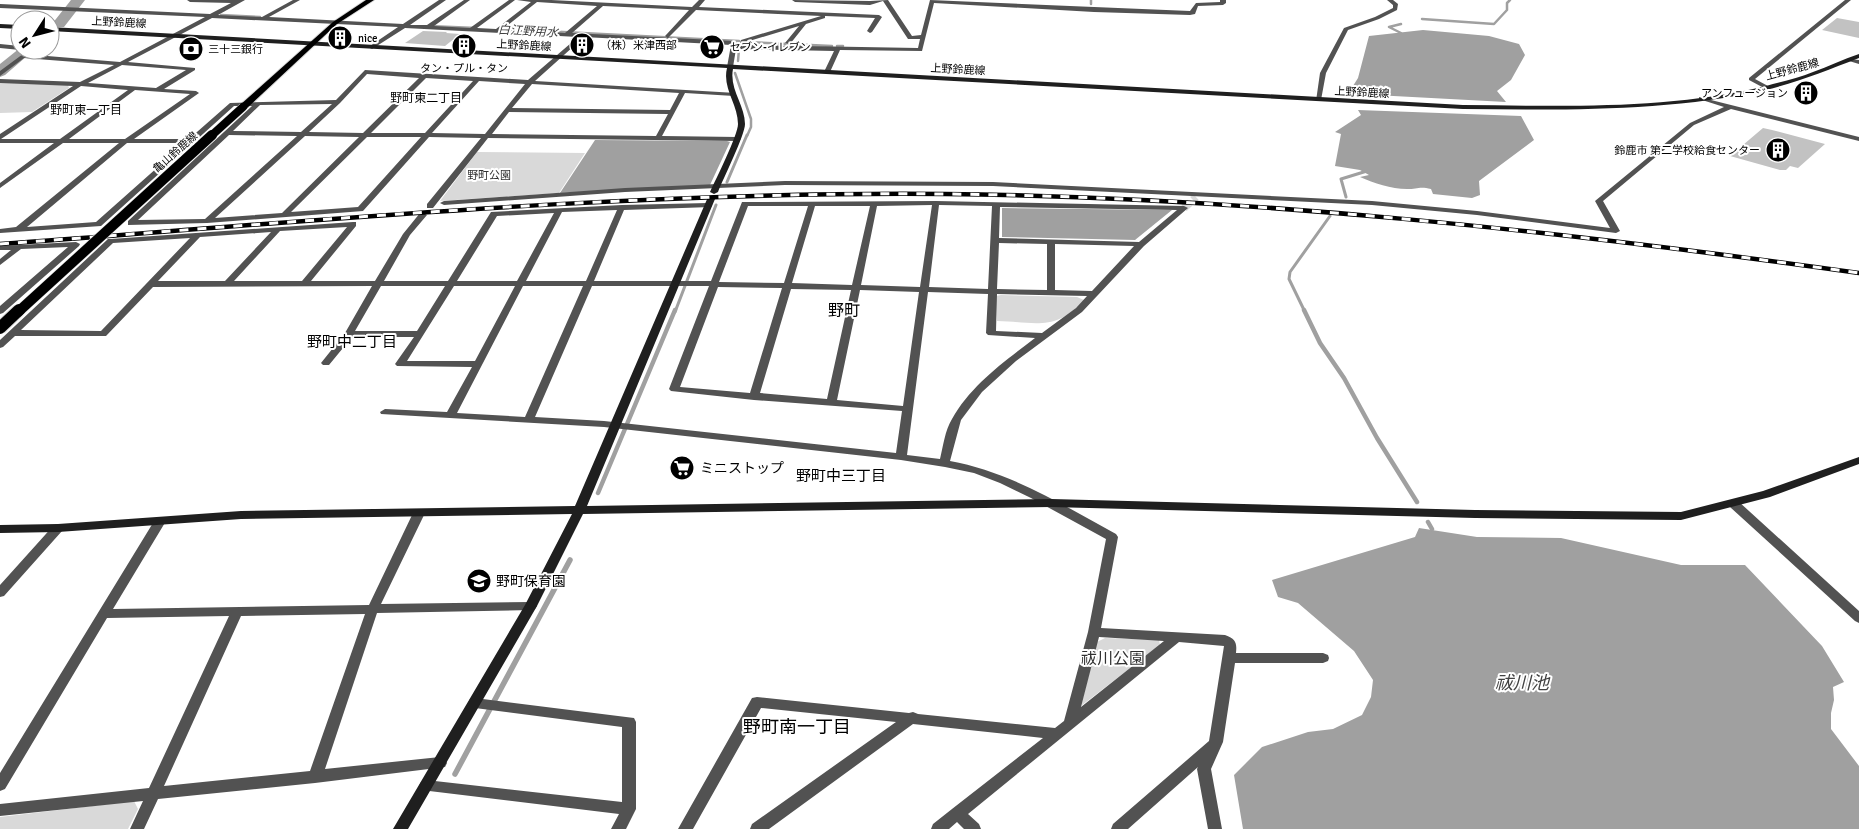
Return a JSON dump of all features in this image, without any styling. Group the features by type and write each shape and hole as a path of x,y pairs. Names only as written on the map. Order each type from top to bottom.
{"main road":[{"name":"亀山鈴鹿線","path":"0,328 334,22 371,0"},
{"name":"上野鈴鹿線","path":"60,29 1463,107 1541,108 1625,105 1701,98 1766,86 1814,74 1859,56"},
{"path":"400,829 478,703 580,511 682,283 712,195 742,127 742,118 729,80 730,67"},
{"path":"0,529 58,528 242,515 1051,504 1681,516 1734,504 1859,460"}],"street":[{"path":"70,9 73,0"},
{"path":"190,0 239,1"},
{"path":"263,19 297,0"},
{"path":"372,47 443,0"},
{"path":"430,26 467,0"},
{"path":"474,28 512,0"},
{"path":"520,0 879,17 870,31"},
{"path":"499,30 537,0"},
{"path":"613,5 618,0"},
{"path":"670,8 678,0"},
{"path":"665,38 702,0"},
{"path":"795,0 870,3 881,0"},
{"path":"786,28 783,27 803,0"},
{"path":"885,0 910,38 924,37"},
{"path":"1088,0 1088,10"},
{"path":"734,47 918,51 924,37 932,1 1088,10 1193,13 1196,4 1223,3 1222,0"},
{"path":"1318,100 1322,73 1346,29 1377,18 1395,9 1396,5 1390,0"},
{"path":"1766,86 1751,79 1848,0"},
{"path":"0,139 80,84 239,1"},
{"path":"568,33 602,4"},
{"path":"0,6 474,28 734,43 730,67"},
{"path":"742,47 742,41 831,15"},
{"path":"788,43 804,23"},
{"path":"430,206 530,82 583,35"},
{"path":"827,72 838,49"},
{"path":"0,74 23,56 193,69 156,90"},
{"path":"0,66 10,58"},
{"path":"1851,60 1859,62"},
{"path":"207,221 338,102 365,72 734,94"},
{"path":"284,215 424,76"},
{"path":"0,232 98,224 207,221 360,209 478,79"},
{"path":"0,81 80,84 196,93 125,142 18,230"},
{"path":"0,186 134,88"},
{"path":"658,138 684,91"},
{"path":"1701,98 1859,139"},
{"path":"98,224 232,104 338,102"},
{"path":"131,223 259,103"},
{"path":"444,203 712,195 912,183 1154,190 1372,202 1616,231 1599,201 1692,124 1730,107"},
{"path":"507,110 672,112"},
{"path":"227,133 738,139"},
{"path":"0,139 125,142 191,141"},
{"path":"478,364 400,364 494,214 622,208 712,195"},
{"path":"831,403 874,203"},
{"path":"908,409 674,389 745,204 996,204 1184,208 1141,244 1079,310 1013,359 967,404 956,420 944,464"},
{"path":"754,397 812,204"},
{"path":"901,457 936,204"},
{"path":"996,204 991,333 1046,336"},
{"path":"529,420 622,208"},
{"path":"451,414 559,210"},
{"path":"326,363 349,334 407,234 422,215"},
{"path":"0,248 353,224 305,284"},
{"path":"227,284 278,229"},
{"path":"13,332 103,334 198,234"},
{"path":"995,240 1141,244"},
{"path":"0,345 111,241"},
{"path":"1051,241 1051,292"},
{"path":"0,311 76,244"},
{"path":"0,263 19,247"},
{"path":"151,284 715,283 1094,294"},
{"path":"349,334 420,334"},
{"path":"385,412 451,414 619,426 901,457 987,474 1051,504 1112,537 1094,632 1070,724"},
{"path":"1734,504 1859,618"},
{"path":"314,777 372,610 419,513"},
{"path":"0,785 160,521"},
{"path":"0,593 58,528"},
{"path":"103,614 530,606"},
{"path":"136,829 237,612"},
{"path":"1094,632 1225,640 1231,644 1216,742 1204,769 1215,829"},
{"path":"938,829 1177,637"},
{"path":"1229,658 1323,658"},
{"path":"685,829 757,702 913,717 1058,734"},
{"path":"478,703 629,722 629,809 618,829"},
{"path":"757,829 913,717"},
{"path":"1118,829 1216,742"},
{"path":"0,810 154,792 440,763"},
{"path":"426,786 629,809"},
{"path":"957,813 974,829"}],"green space":[{"path":"0,82 68,85 69,88 32,112 0,113"},
{"name":"野町公園","path":"477,152 585,153 559,193 440,201"},
{"path":"996,296 1077,297 1084,300 1064,317 1054,321 1034,323 997,321"},
{"name":"祓川公園","path":"1105,638 1159,640 1160,645 1081,706 1097,642"},
{"path":"134,801 138,809 128,829 0,829 0,817"}],"water":[{"path":"1423,30 1489,36 1519,44 1525,55 1511,80 1497,91 1506,102 1356,94 1353,86 1358,78 1369,36"},
{"path":"1358,110 1521,116 1534,140 1479,181 1480,195 1472,198 1433,194 1431,189 1427,188 1395,188 1360,177 1369,175 1360,170 1335,166 1341,134 1335,132 1361,115"},
{"path":"595,140 730,142 710,185 560,193"},
{"path":"1002,208 1172,210 1135,240 1002,237"},
{"name":"祓川池","path":"1419,528 1477,537 1561,538 1681,565 1745,565 1822,646 1844,682 1833,687 1834,700 1831,713 1831,729 1859,766 1859,829 1243,829 1234,775 1262,747 1308,732 1333,729 1362,715 1371,697 1373,680 1354,651 1298,603 1278,597 1272,580 1415,537"}],"building":[{"path":"1837,18 1859,22 1859,38 1822,30"},
{"path":"423,31 460,34 445,46 405,43"},
{"name":"鈴鹿市 第二学校給食センター","path":"1763,128 1825,144 1798,168 1790,166 1786,170 1730,156"}],"waterway":[{"name":"白江野用水","path":"60,23 78,0"},
{"path":"1422,19 1494,24 1507,10 1507,3 1510,0"},
{"name":"白江野用水","path":"221,15 260,17"},
{"path":"1401,24 1389,27 1401,33"},
{"name":"白江野用水","path":"429,26 476,28"},
{"name":"白江野用水","path":"524,30 739,41"},
{"name":"白江野用水","path":"746,42 832,46"},
{"name":"白江野用水","path":"837,46 843,46"},
{"path":"738,61 739,49"},
{"name":"白江野用水","path":"0,72 15,60"},
{"path":"735,73 751,119 751,127 747,136"},
{"path":"727,182 747,135"},
{"path":"1346,197 1341,179 1367,171"},
{"path":"675,312 716,205"},
{"path":"1305,312 1289,279 1290,272 1330,216"},
{"path":"598,493 675,310"},
{"path":"1304,310 1320,343 1344,378 1377,438 1417,502"},
{"path":"1428,522 1432,529"},
{"path":"455,774 570,560"}],"tunnel":[{"path":"1184,208 1196,197"}],"railway":[{"path":"0,244 354,217 590,202 827,194 945,194 1060,197 1289,209 1517,230 1859,273"}],"place":[{"name":"nice","path":"340,38"},
{"name":"（株）米津西部","path":"582,45"},
{"name":"タン・プル・タン","path":"464,46"},
{"name":"セブン-イレブン","path":"712,47"},
{"name":"三十三銀行","path":"191,49"},
{"name":"アンフュージョン","path":"1806,93"},
{"name":"鈴鹿市 第二学校給食センター","path":"1778,150"},
{"name":"ミニストップ","path":"682,468"},
{"name":"野町保育園","path":"479,581"}],"district":[{"name":"野町東二丁目","path":"426,98"},
{"name":"野町東一丁目","path":"86,110"},
{"name":"野町","path":"844,310"},
{"name":"野町中二丁目","path":"352,342"},
{"name":"野町中三丁目","path":"841,476"},
{"name":"野町南一丁目","path":"797,727"}]}
